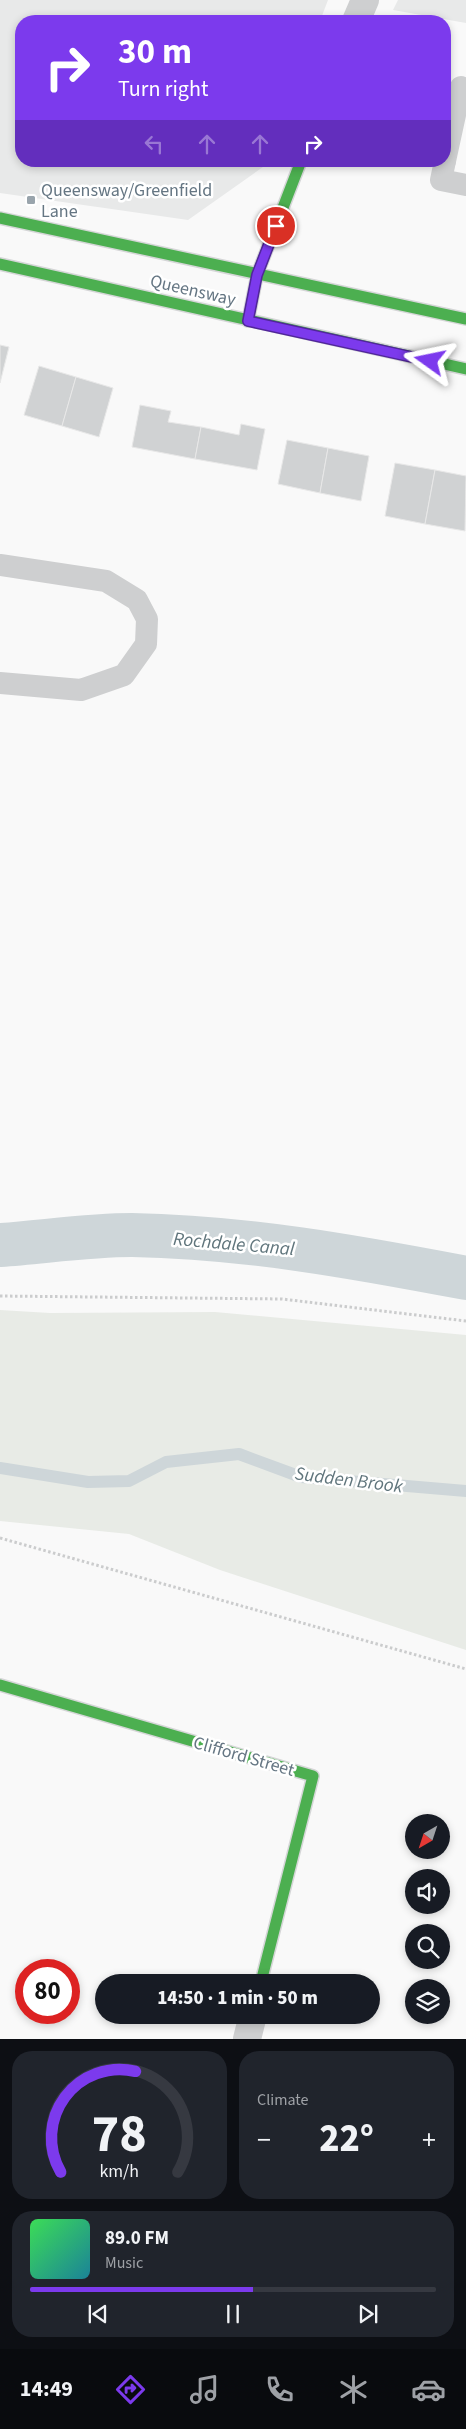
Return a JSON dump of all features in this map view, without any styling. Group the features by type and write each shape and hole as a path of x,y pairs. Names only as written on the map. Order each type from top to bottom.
{"main road":[{"path":"248,321 257,275 299,167"},
{"name":"Queensway","path":"0,218 466,319"},
{"name":"Queensway","path":"0,264 466,369"},
{"name":"Clifford Street","path":"0,1685 313,1776 263,1974"}],"street":[{"path":"359,15 365,0"},
{"path":"247,2039 251,2024"}],"lane":[{"path":"451,124 457,86"},
{"path":"444,167 441,180 466,185"},
{"path":"0,565 106,581 137,600 147,619 146,644 124,674 82,690 0,683"}],"path":[{"path":"0,1296 282,1299 466,1321"},
{"path":"0,1538 466,1669"}],"shaded area":[{"path":"0,0 328,0 322,15 15,15 15,167 263,167 188,220 0,193"},
{"path":"398,0 466,0 466,23 451,20 451,15 421,15 393,10"},
{"path":"0,1310 50,1313 215,1312 466,1335 466,1650 220,1570 129,1534 0,1521"}],"building":[{"path":"0,345 9,347 0,383"},
{"path":"39,366 76,377 62,426 24,415"},
{"path":"76,377 113,388 99,437 62,426"},
{"path":"140,405 171,411 168,422 201,427 195,459 132,447"},
{"path":"241,424 265,429 257,470 195,459 201,427 239,435"},
{"path":"287,440 328,448 320,493 278,484"},
{"path":"328,448 369,456 361,501 320,493"},
{"path":"395,463 435,470 425,524 385,516"},
{"path":"435,470 466,476 465,531 425,524"}],"waterway":[{"name":"Rochdale Canal","path":"0,1245 116,1235 174,1237 300,1249 466,1278"},
{"name":"Sudden Brook","path":"0,1468 88,1482 129,1481 166,1462 239,1454 301,1477 466,1491"}],"traffic: fast":[{"path":"248,321 257,275 299,167"},
{"path":"0,218 466,319"},
{"path":"0,264 466,369"},
{"path":"0,1685 313,1776 263,1974"}],"place":[{"name":"Queensway/Greenfield Lane","path":"31,200"}],"route":[{"path":"276,226 257,275 248,321 430,361"}]}
